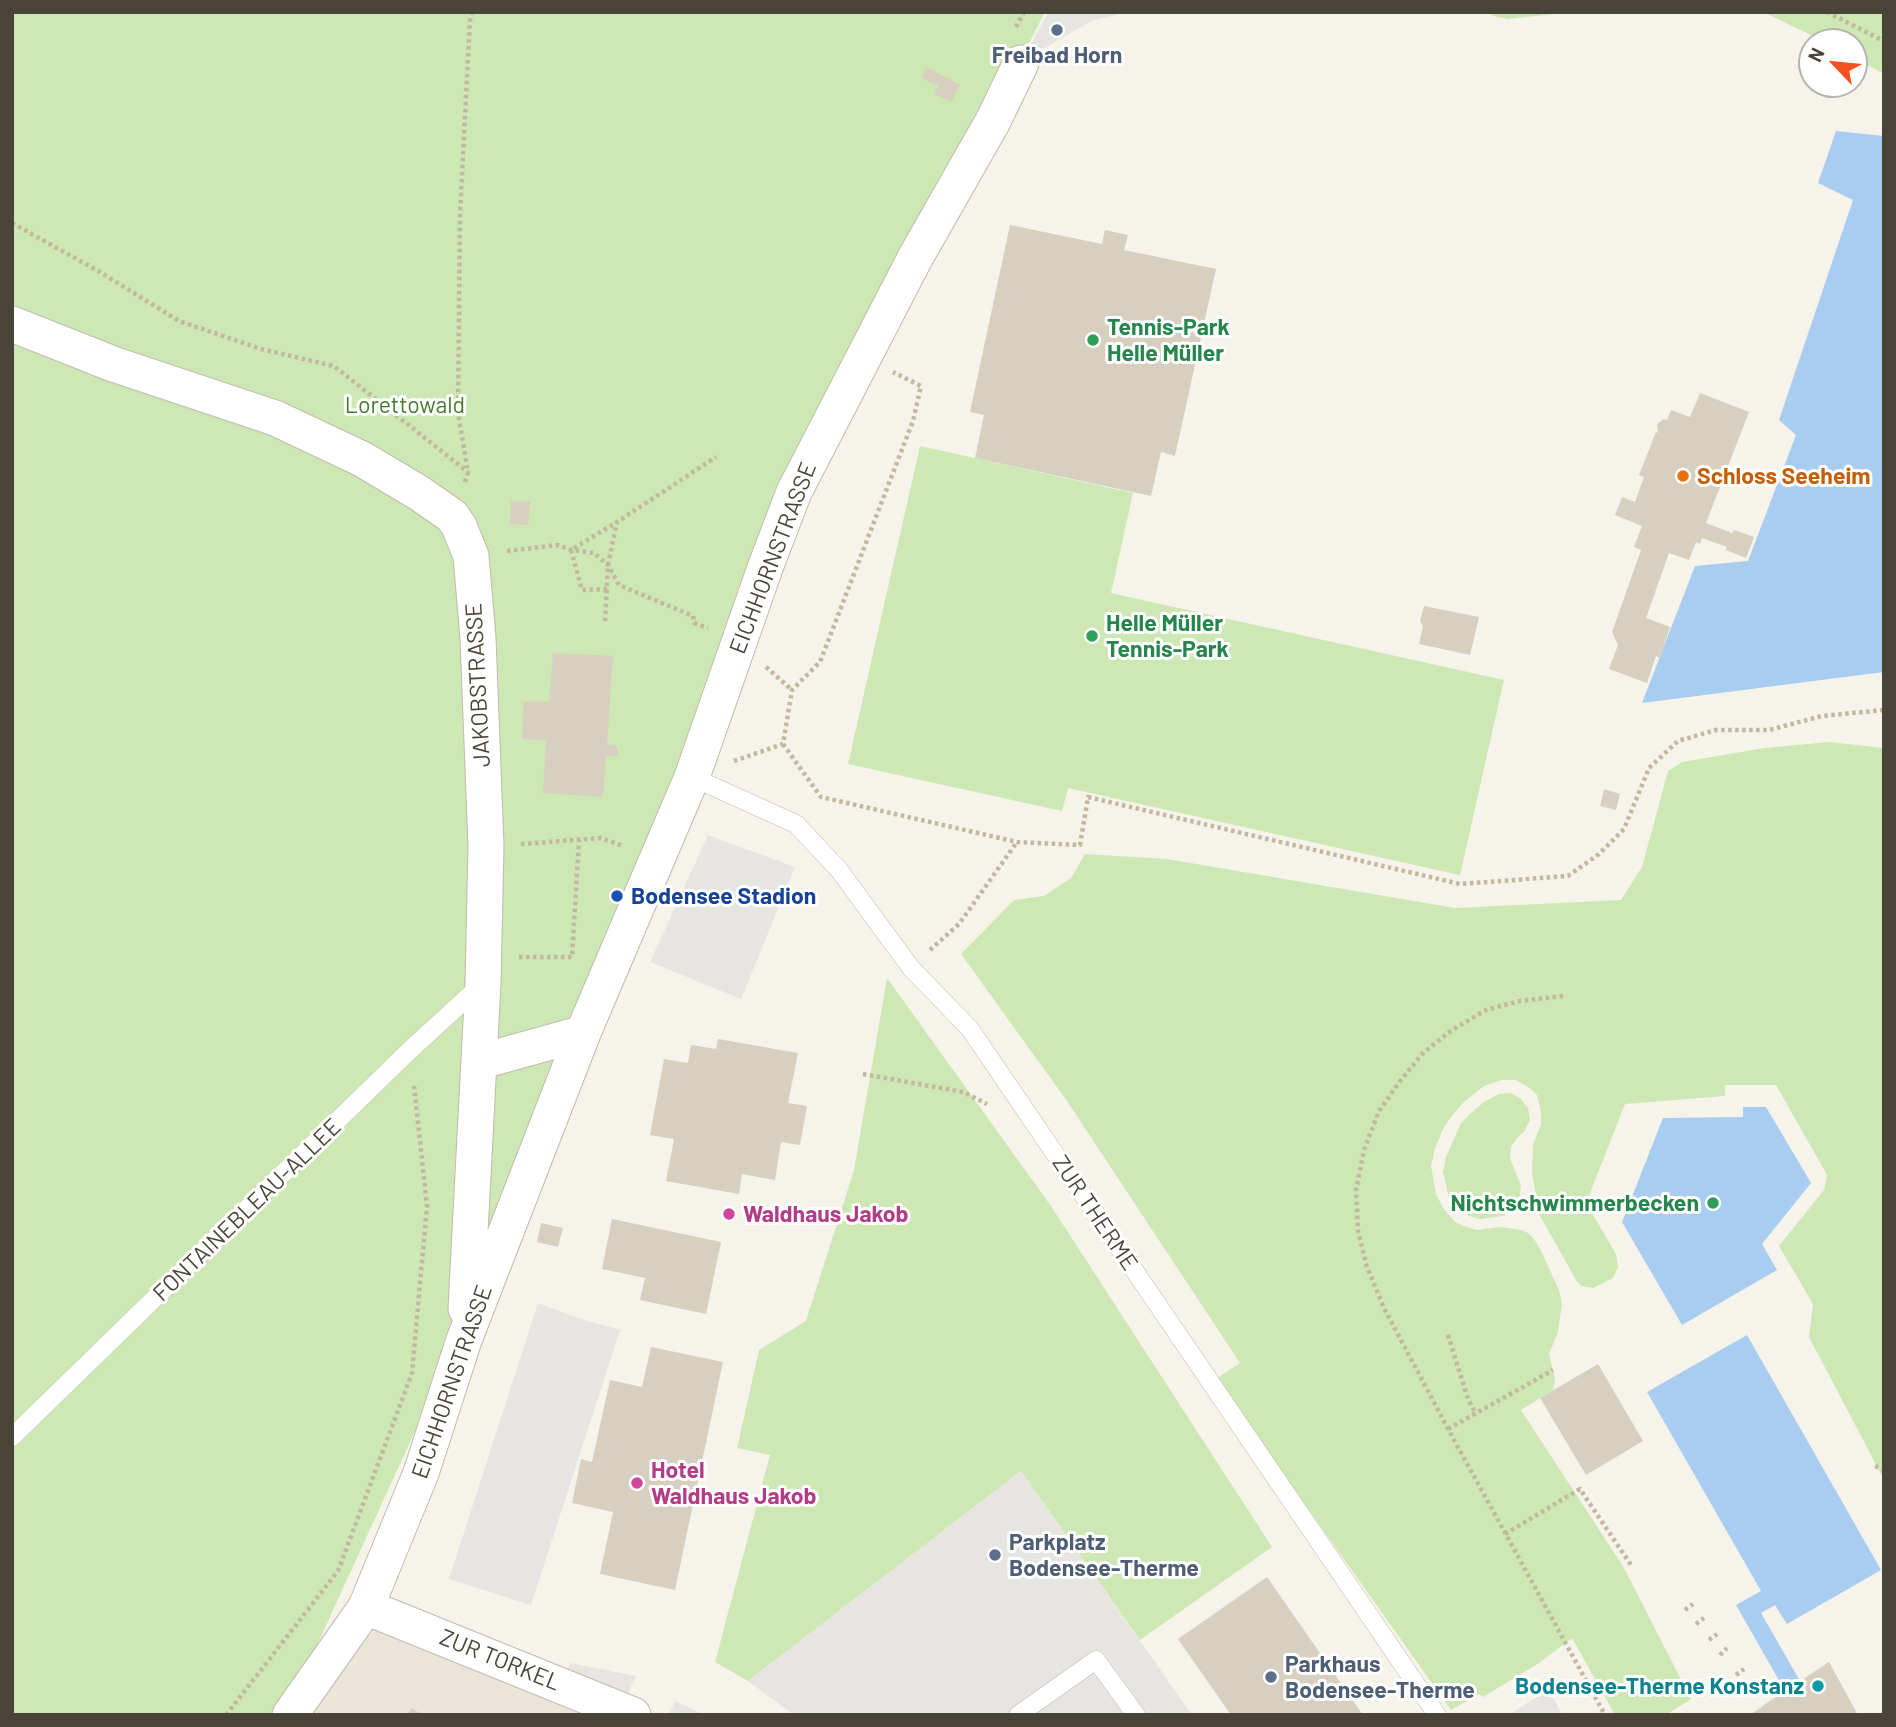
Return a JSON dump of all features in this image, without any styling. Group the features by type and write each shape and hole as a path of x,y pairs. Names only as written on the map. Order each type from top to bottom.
{"street":[{"name":"EICHHORNSTRASSE","path":"290,1715 366,1607 421,1473 464,1340 583,1034 692,777 794,492 915,258 993,121 1020,63"},
{"name":"JAKOBSTRASSE","path":"12,324 113,364 275,418 362,459 419,492 453,516 459,526 471,556 478,638 486,846 480,1062 464,1340"},
{"path":"480,1062 583,1034"},
{"name":"ZUR TORKEL","path":"366,1607 633,1715"}],"lane":[{"name":"ZUR THERME","path":"692,777 796,824 839,870 911,968 970,1029 1437,1715"},
{"name":"FONTAINEBLEAU-ALLEE","path":"12,1437 410,1050 483,970"},
{"path":"1018,1715 1096,1660 1136,1715"}],"path":[{"path":"12,223 100,272 179,321 261,349 334,366 468,472 458,413 460,214 472,12"},
{"path":"1826,12 1884,41"},
{"path":"902,378 921,386 913,421 820,662 792,690 783,744 821,797 1017,842 1080,845 1088,797 1460,884 1567,876 1599,854 1624,830 1650,768 1678,741 1716,730 1769,730 1822,716 1884,710"},
{"path":"571,550 716,457"},
{"path":"605,621 608,565 617,522"},
{"path":"471,556 558,545 571,550 594,552 608,565 619,585 694,616 694,623 716,631"},
{"path":"571,550 582,590 607,589"},
{"path":"692,777 783,744"},
{"path":"486,846 601,838 627,848"},
{"path":"483,970 572,957 579,840"},
{"path":"911,968 959,924 1017,842"},
{"path":"1563,996 1520,1001 1486,1010 1452,1030 1422,1054 1379,1111 1364,1150 1356,1190 1358,1231 1367,1267 1384,1307 1447,1429 1605,1715"},
{"path":"226,1715 338,1572 412,1373 427,1206 410,1050"},
{"path":"863,1074 962,1092 1040,1132"},
{"path":"1448,1335 1468,1399 1476,1414"},
{"path":"1447,1429 1553,1370"},
{"path":"1875,1466 1884,1470"},
{"path":"1505,1534 1580,1489 1631,1564"},
{"path":"1685,1610 1693,1604"},
{"path":"1696,1624 1704,1618"},
{"path":"1709,1640 1717,1634"},
{"path":"1720,1655 1727,1648"},
{"path":"1736,1675 1744,1669"}],"shaded area":[{"name":"Freibad Horn","path":"1048,12 1130,12 1094,20 1021,63"},
{"path":"708,835 795,867 741,999 650,962"},
{"path":"538,1303 620,1330 531,1605 449,1579"},
{"name":"Parkplatz Bodensee-Therme","path":"1021,1471 1192,1715 794,1715 748,1681"},
{"path":"366,1607 633,1715 299,1715"},
{"path":"570,1663 636,1676 624,1702 564,1677"},
{"path":"1549,1689 1562,1715 1509,1715"},
{"path":"675,1701 705,1715 668,1715"}],"green space":[{"name":"Lorettowald","path":"12,12 1045,12 770,548 448,1359 285,1715 12,1715"},
{"path":"1486,12 1573,12 1508,19"},
{"path":"1763,12 1884,12 1884,74 1868,65 1868,28 1798,29"},
{"name":"Helle Müller Tennis-Park","path":"920,446 1133,493 1111,593 1504,680 1460,875 1068,788 1062,811 848,764"},
{"path":"1829,742 1884,748 1884,1480 1809,1337 1813,1304 1779,1246 1824,1190 1827,1175 1776,1085 1725,1085 1725,1096 1625,1104 1586,1203 1616,1254 1618,1267 1613,1278 1593,1288 1581,1286 1576,1280 1539,1214 1532,1172 1533,1145 1541,1124 1537,1095 1516,1080 1501,1080 1484,1086 1463,1103 1442,1131 1431,1166 1436,1194 1455,1222 1476,1230 1500,1227 1521,1230 1534,1239 1540,1249 1559,1290 1562,1304 1558,1332 1549,1354 1555,1379 1553,1390 1521,1410 1624,1568 1691,1699 1666,1715 1615,1715 1572,1638 1539,1663 1483,1697 1479,1694 1451,1710 1216,1379 1240,1363 1067,1101 961,954 1014,900 1044,896 1071,878 1085,854 1167,859 1455,908 1621,900 1642,867 1668,771 1682,762 1765,748"},
{"path":"887,978 1051,1206 1272,1547 1140,1640 1021,1471 748,1681 715,1662 770,1455 737,1448 759,1350 806,1321 854,1170"},
{"path":"1510,1093 1520,1098 1528,1108 1530,1120 1511,1147 1510,1159 1521,1185 1520,1195 1515,1208 1503,1216 1480,1219 1469,1216 1456,1208 1449,1198 1443,1172 1446,1157 1461,1123 1471,1113 1499,1094"}],"water":[{"path":"1836,131 1884,136 1884,672 1642,703 1695,566 1748,561 1796,435 1779,420 1853,200 1818,183"},
{"name":"Nichtschwimmerbecken","path":"1743,1107 1766,1107 1811,1183 1762,1244 1777,1270 1682,1325 1622,1222 1663,1118 1743,1117"},
{"path":"1747,1335 1881,1570 1787,1624 1775,1605 1761,1613 1800,1681 1785,1691 1736,1605 1761,1591 1647,1392"}],"building":[{"path":"926,67 960,85 951,102 934,94 938,86 921,78"},
{"name":"Tennis-Park Helle Müller","path":"1010,225 1102,244 1105,230 1128,235 1124,250 1216,269 1175,456 1161,452 1151,496 975,458 984,415 970,412"},
{"name":"Schloss Seeheim","path":"1700,393 1749,412 1706,523 1732,533 1734,530 1754,537 1746,558 1726,550 1727,547 1702,538 1700,544 1696,542 1689,560 1669,553 1646,618 1670,627 1660,658 1656,656 1647,683 1609,669 1618,645 1612,632 1641,550 1634,547 1642,526 1615,515 1622,497 1635,502 1644,477 1639,475 1656,432 1658,433 1657,424 1667,420 1671,410 1690,417"},
{"path":"511,501 530,502 528,525 510,524"},
{"path":"1424,606 1479,617 1470,655 1419,644"},
{"path":"553,653 613,656 607,744 616,745 618,752 616,756 606,757 603,797 543,793 546,740 522,739 524,701 549,702"},
{"path":"1604,789 1620,794 1616,810 1600,806"},
{"name":"Waldhaus Jakob","path":"718,1039 798,1053 788,1103 807,1106 800,1145 781,1142 775,1180 742,1174 739,1194 666,1181 674,1139 650,1135 664,1059 688,1063 691,1045 716,1049"},
{"path":"612,1219 721,1242 706,1314 640,1300 645,1278 602,1269"},
{"path":"541,1223 563,1228 558,1247 537,1242"},
{"name":"Hotel Waldhaus Jakob","path":"651,1347 723,1362 675,1590 600,1574 613,1512 572,1503 581,1459 592,1462 610,1380 642,1387"},
{"path":"1598,1364 1643,1441 1586,1475 1540,1398"},
{"name":"Parkhaus Bodensee-Therme","path":"1267,1577 1363,1715 1231,1715 1178,1639"},
{"name":"Bodensee-Therme Konstanz","path":"1829,1662 1858,1715 1750,1715 1770,1701"},
{"path":"412,1708 422,1715 407,1715"}],"place":[{"name":"Freibad Horn","path":"1057,30"},
{"name":"Tennis-Park Helle Müller","path":"1093,340"},
{"name":"Schloss Seeheim","path":"1683,476"},
{"name":"Helle Müller Tennis-Park","path":"1092,636"},
{"name":"Bodensee Stadion","path":"617,896"},
{"name":"Nichtschwimmerbecken","path":"1713,1203"},
{"name":"Waldhaus Jakob","path":"729,1214"},
{"name":"Hotel Waldhaus Jakob","path":"637,1483"},
{"name":"Parkplatz Bodensee-Therme","path":"995,1555"},
{"name":"Parkhaus Bodensee-Therme","path":"1271,1677"},
{"name":"Bodensee-Therme Konstanz","path":"1818,1686"}]}
